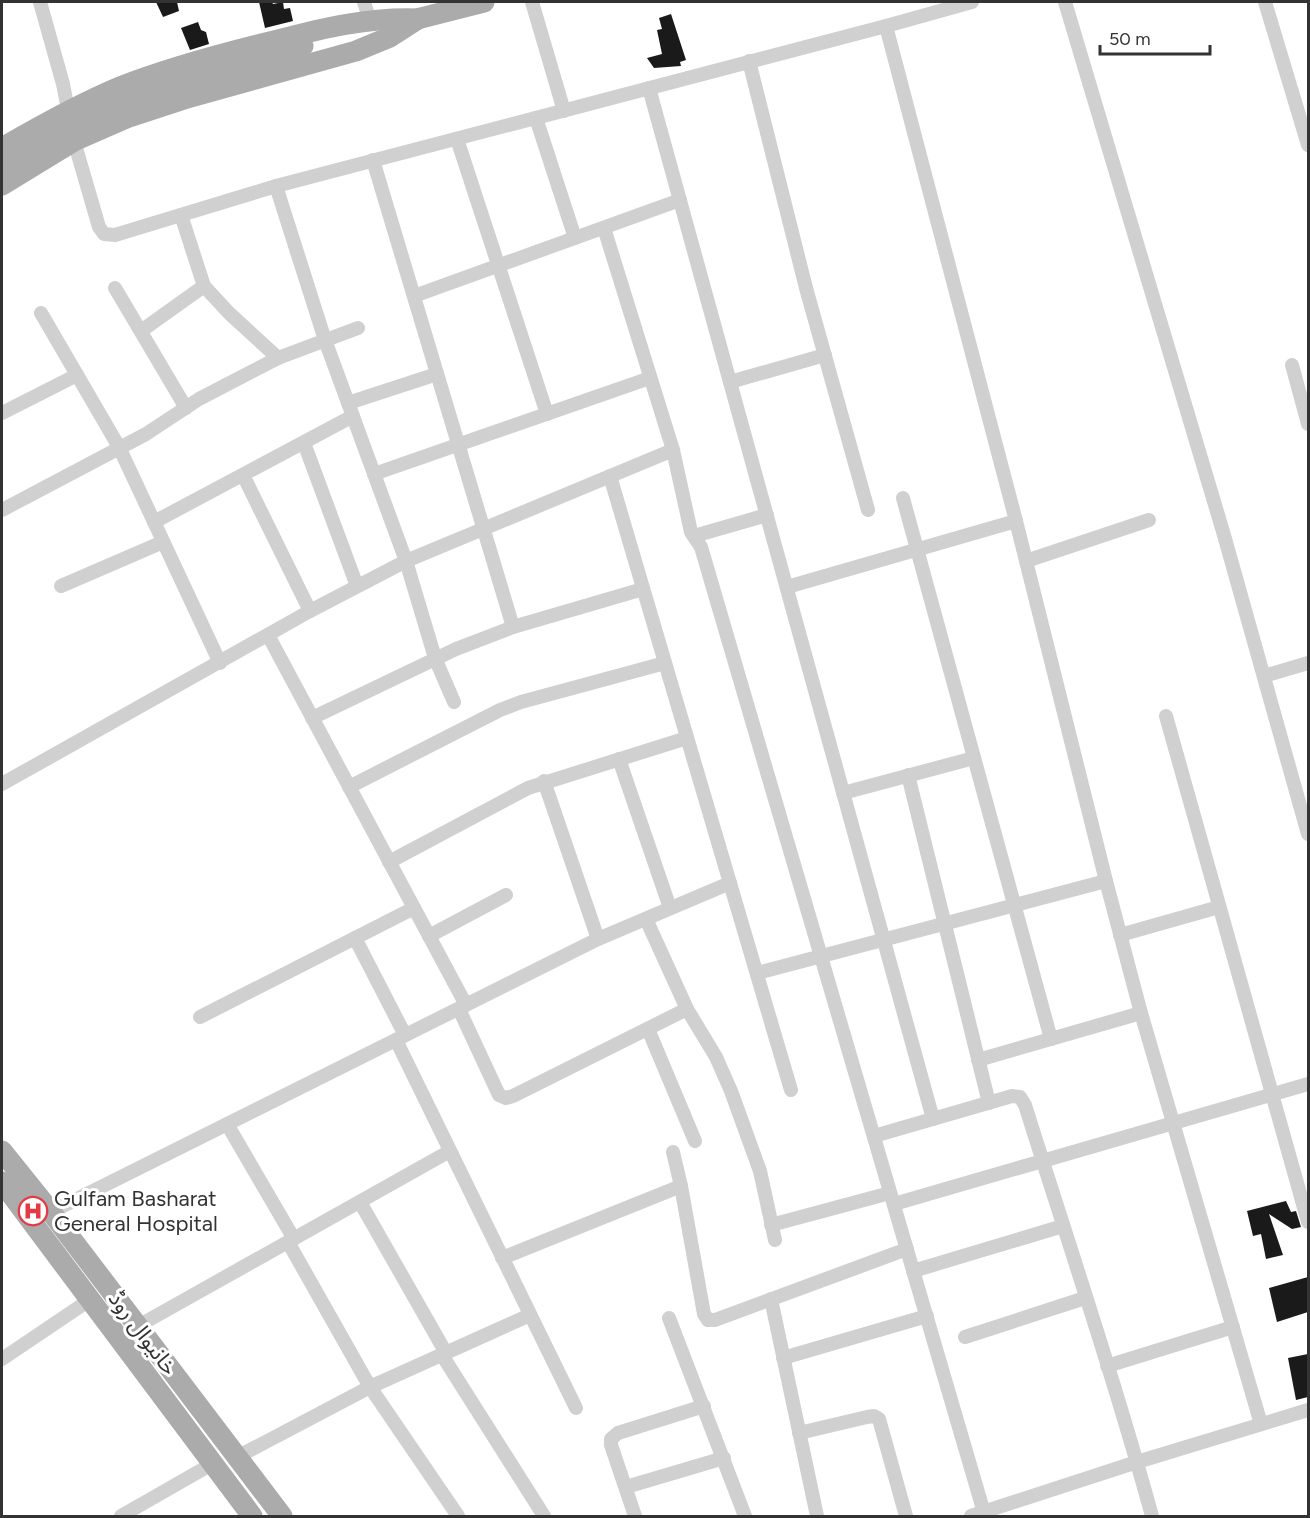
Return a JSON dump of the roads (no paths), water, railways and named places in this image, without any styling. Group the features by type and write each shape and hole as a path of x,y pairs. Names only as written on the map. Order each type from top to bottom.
{"main road":[{"path":"2,168 82,121 184,80 303,46 484,2"},
{"path":"2,148 69,110 117,88 179,67 294,36 367,11 392,18 417,19"},
{"path":"2,185 74,141 129,117 184,99 356,51 390,37 417,19"},
{"name":"خانیوال روڈ","path":"2,1151 282,1516"},
{"name":"خانیوال روڈ","path":"2,1182 252,1516"}],"street":[{"path":"40,2 69,110 74,141 99,227 104,234 115,235 276,186 972,2"},
{"path":"532,2 564,111"},
{"path":"1065,2 1221,524 1308,834"},
{"path":"1265,2 1308,146"},
{"path":"886,26 1016,521 1120,935 1172,1123 1261,1424"},
{"path":"749,61 806,288 868,510"},
{"path":"649,88 933,1119"},
{"path":"536,118 575,238"},
{"path":"457,139 547,414"},
{"path":"373,160 513,627"},
{"path":"276,186 325,340 406,561 435,658 454,702"},
{"path":"414,296 680,200"},
{"path":"181,215 204,286 229,313 278,358"},
{"path":"604,228 672,450 694,536 701,547 914,1271 980,1515 1137,1462 1308,1410"},
{"path":"141,332 204,286"},
{"path":"115,288 186,408"},
{"path":"41,313 119,447 220,663"},
{"path":"2,510 146,434 186,408 278,358 358,328"},
{"path":"730,382 825,355"},
{"path":"1292,365 1308,424"},
{"path":"154,522 304,443 350,409 437,374"},
{"path":"2,413 77,375"},
{"path":"374,474 650,378"},
{"path":"304,443 357,586"},
{"path":"2,784 310,611 406,561 672,450"},
{"path":"243,475 310,611"},
{"path":"610,476 791,1090"},
{"path":"903,498 1051,1039"},
{"path":"694,536 767,515"},
{"path":"1026,561 1149,520"},
{"path":"787,587 1016,521"},
{"path":"61,585 164,542"},
{"path":"312,718 435,658 513,627 643,589"},
{"path":"268,635 429,936 499,1095 506,1098 513,1096 687,1009"},
{"path":"349,787 500,710 521,702 665,663"},
{"path":"1264,676 1308,663"},
{"path":"1166,716 1308,1222"},
{"path":"389,862 544,781 687,738"},
{"path":"843,793 974,758"},
{"path":"619,759 670,909"},
{"path":"908,775 988,1102"},
{"path":"544,781 598,939"},
{"path":"757,973 1106,881"},
{"path":"51,1212 598,939 730,884"},
{"path":"429,936 506,895"},
{"path":"1120,935 1220,907"},
{"path":"200,1017 414,908"},
{"path":"646,919 687,1009 716,1057 731,1091 759,1171 775,1240"},
{"path":"355,938 450,1151 576,1408"},
{"path":"978,1060 1141,1012"},
{"path":"648,1029 695,1141"},
{"path":"771,1225 1042,1161 1308,1084"},
{"path":"874,1136 988,1102 1012,1096 1020,1098 1025,1105 1152,1516"},
{"path":"227,1124 370,1387 458,1516"},
{"path":"138,1326 450,1151"},
{"path":"673,1152 704,1314 708,1320 715,1320 907,1249"},
{"path":"502,1258 681,1186"},
{"path":"360,1202 444,1354 544,1516"},
{"path":"914,1271 1063,1226"},
{"path":"965,1337 1085,1298"},
{"path":"2,1359 91,1299"},
{"path":"771,1299 817,1516"},
{"path":"237,1457 370,1387 530,1315"},
{"path":"783,1358 927,1316"},
{"path":"669,1318 745,1516"},
{"path":"1107,1366 1233,1327"},
{"path":"635,1516 611,1439 618,1433 704,1406"},
{"path":"799,1433 867,1417 874,1416 879,1419 906,1516"},
{"path":"626,1487 724,1458"},
{"path":"121,1516 212,1464"}],"place":[{"name":"Gulfam Basharat General Hospital","path":"33,1211"}]}
